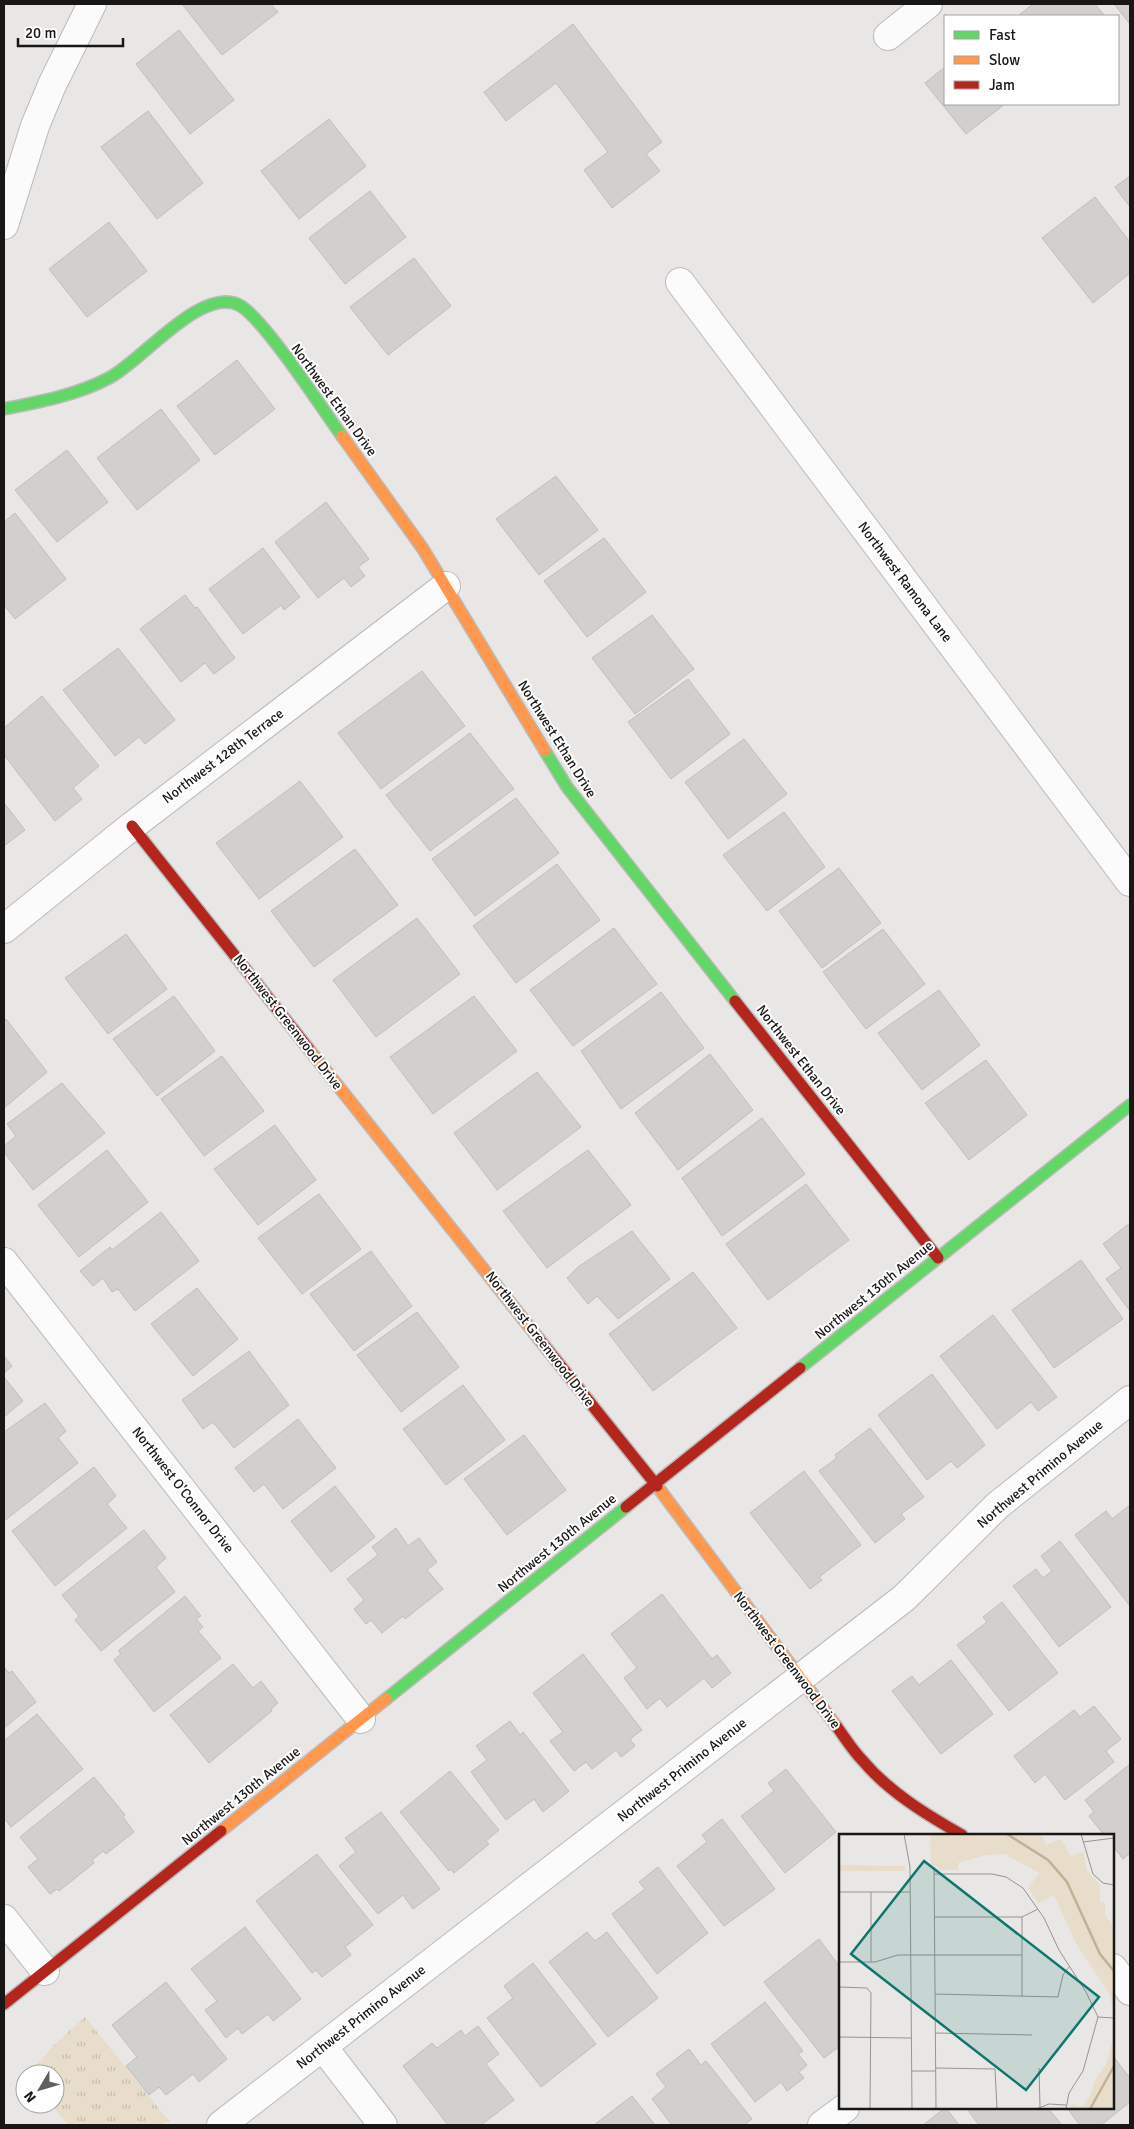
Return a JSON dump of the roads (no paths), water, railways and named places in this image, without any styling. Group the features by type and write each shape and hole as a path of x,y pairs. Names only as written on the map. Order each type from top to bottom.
{"street":[{"path":"4,225 35,126 52,85 92,4"},
{"path":"888,36 928,4"},
{"name":"Northwest Ramona Lane","path":"680,282 1130,882"},
{"name":"Northwest Ethan Drive","path":"4,409 47,401 110,378 194,312 222,300 240,305 261,325 423,549 567,787 938,1258"},
{"name":"Northwest 128th Terrace","path":"4,929 132,826 446,586"},
{"name":"Northwest Greenwood Drive","path":"132,826 655,1484 863,1762 887,1786 930,1817 960,1834"},
{"name":"Northwest 130th Avenue","path":"4,2004 1130,1105"},
{"name":"Northwest O'Connor Drive","path":"4,1262 362,1719"},
{"name":"Northwest Primino Avenue","path":"221,2125 904,1598 998,1505 1130,1400"},
{"path":"4,1919 45,1971"},
{"path":"1114,1969 1130,1992"},
{"path":"323,2047 383,2125"},
{"path":"822,2125 844,2109"}]}
